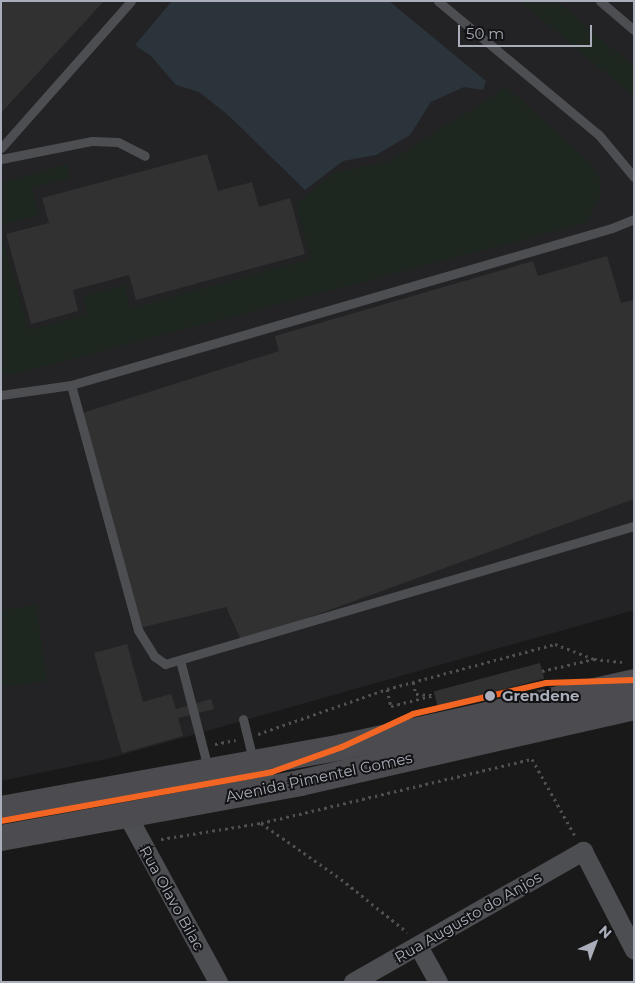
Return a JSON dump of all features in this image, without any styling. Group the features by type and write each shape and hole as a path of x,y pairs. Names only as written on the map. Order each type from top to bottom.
{"main road":[{"name":"Avenida Pimentel Gomes","path":"1,809 205,759 253,763 630,672"},
{"name":"Avenida Pimentel Gomes","path":"1,838 300,783 634,707"}],"street":[{"name":"Rua Olavo Bilac","path":"127,815 218,982"},
{"name":"Rua Augusto do Anjos","path":"353,982 582,851"},
{"path":"582,851 634,950"},
{"path":"418,946 438,982"}],"lane":[{"path":"1,148 131,1"},
{"path":"438,1 599,135 634,177"},
{"path":"600,1 634,30"},
{"path":"1,160 92,141 118,142 145,156"},
{"path":"1,395 71,385 612,228 634,218"},
{"path":"71,385 138,630 159,660 165,664 634,526"},
{"path":"180,660 205,759"},
{"path":"243,719 253,763"}],"path":[{"path":"205,759 247,738 387,689 556,644 630,672"},
{"path":"542,671 594,659"},
{"path":"387,689 392,706 435,695 416,694 413,682"},
{"path":"141,842 261,823 532,758 582,851"},
{"path":"261,823 341,879 408,933 418,946"}],"shaded area":[{"path":"1,1 634,1 634,610 111,758 1,781"},
{"path":"172,1 389,1 486,81 483,90 464,87 431,102 410,135 376,155 343,161 305,190 228,115 199,92 176,85 151,56 135,45"},
{"path":"520,1 557,1 634,67 634,97"},
{"path":"504,85 591,163 600,180 601,195 586,223 15,374 1,374 1,233 29,330 88,314 83,296 124,285 131,308 311,259 296,204 334,173 389,161 496,94"},
{"path":"66,164 70,178 32,188 39,215 1,225 1,183"},
{"path":"36,605 47,681 1,687 1,610"}],"building":[{"path":"1,1 104,1 1,113"},
{"path":"207,154 218,191 252,182 259,207 290,198 305,254 136,300 129,275 73,290 78,311 31,324 6,234 49,223 42,198"},
{"path":"607,256 621,303 634,300 634,499 242,642 226,607 140,628 79,414 279,351 275,336 533,261 538,276"},
{"path":"127,644 143,702 171,694 176,709 211,699 214,709 178,718 183,736 122,753 94,653"},
{"name":"Grendene","path":"540,663 544,678 438,707 434,691"}],"transit line":[{"path":"1,821 272,772 342,747 413,714 546,683 634,680"}],"place":[{"name":"Grendene","path":"490,696"}]}
